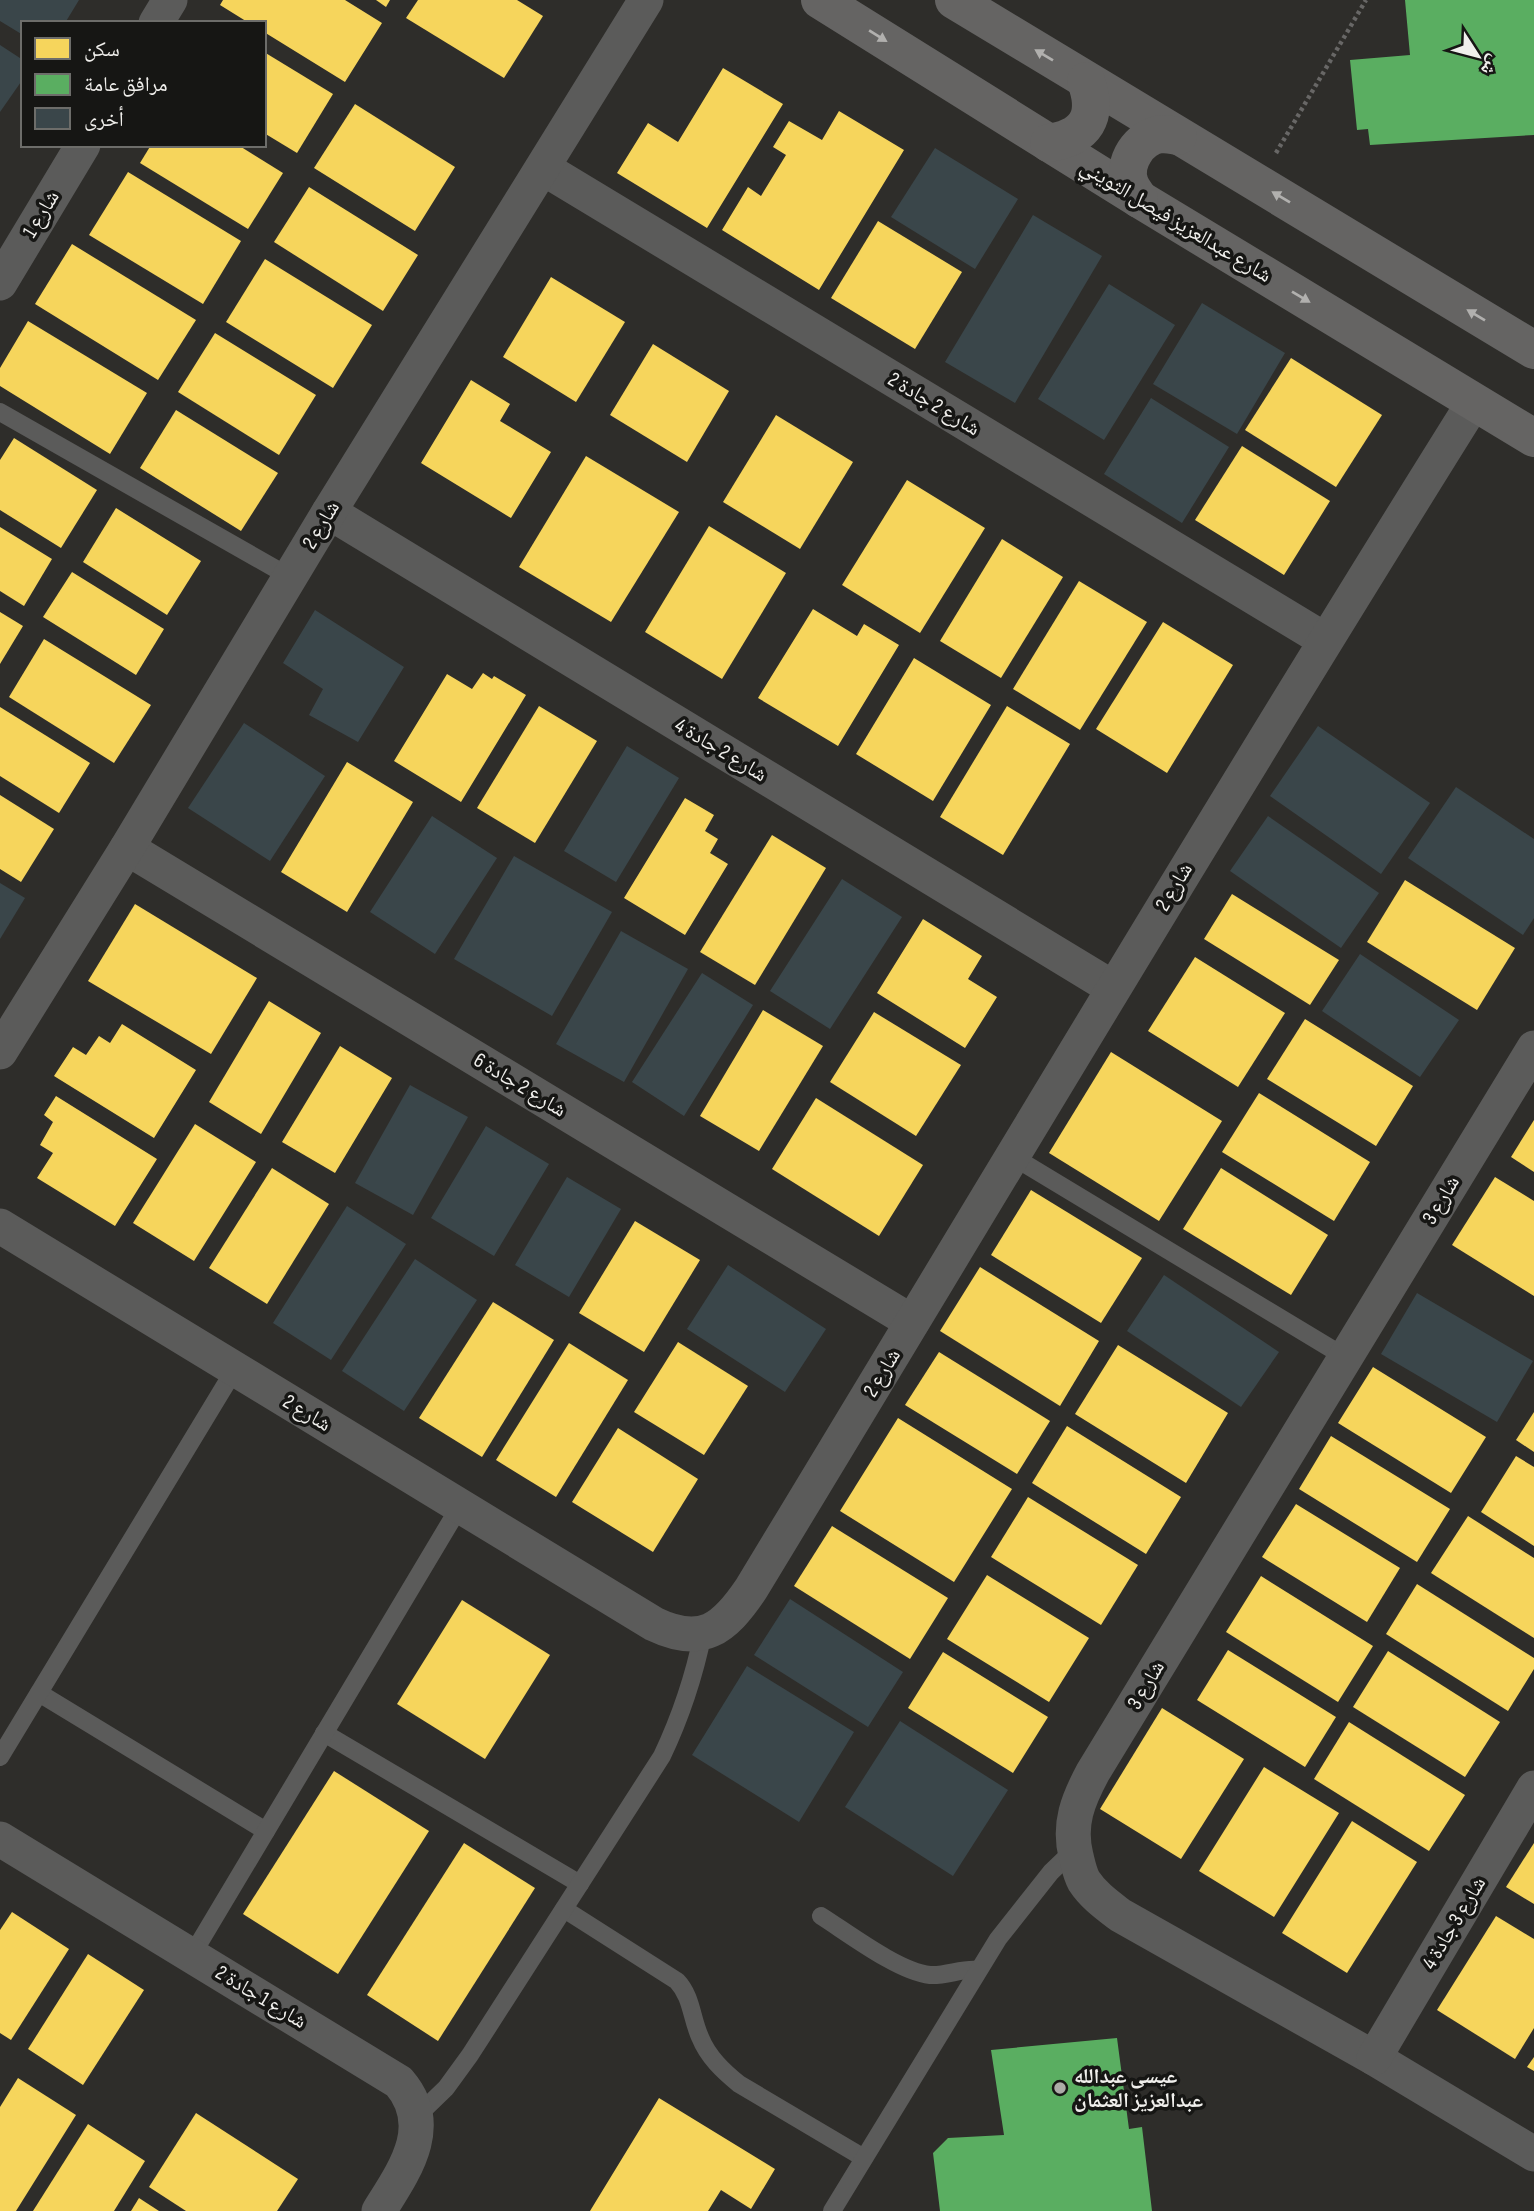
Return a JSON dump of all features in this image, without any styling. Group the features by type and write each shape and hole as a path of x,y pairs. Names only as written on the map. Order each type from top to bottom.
{"street":[{"path":"157,21 170,0"},
{"name":"شارع 2","path":"0,1052 127,848 329,512 646,0"},
{"name":"شارع عبدالعزيز فيصل الثويني","path":"820,0 1139,199 1534,438"},
{"path":"954,0 1534,350"},
{"path":"1049,143 1066,140 1081,130 1090,116 1092,98 1086,81"},
{"path":"1139,199 1130,185 1128,168 1134,152 1146,140 1162,134 1178,136"},
{"name":"شارع 1","path":"0,283 81,147"},
{"name":"شارع 2 جادة 2","path":"543,168 1325,640"},
{"name":"شارع 2","path":"0,1226 654,1624 685,1636 703,1633 719,1626 745,1597 1325,640 1474,402"},
{"name":"شارع 2 جادة 4","path":"329,512 1113,988"},
{"name":"شارع 2 جادة 6","path":"127,848 912,1322"},
{"name":"شارع 3","path":"1534,1048 1093,1772 1079,1798 1073,1820 1072,1841 1083,1880 1093,1893 1120,1915 1374,2059 1534,2154"},
{"name":"شارع 3 جادة 4","path":"1374,2059 1534,1788"},
{"name":"شارع 1 جادة 2","path":"0,1839 387,2073 408,2092 416,2117"},
{"path":"379,2211 401,2175 411,2152 416,2134 416,2117"}],"lane":[{"path":"0,412 290,577"},
{"path":"1012,1156 1345,1357"},
{"path":"0,1757 235,1369"},
{"path":"192,1955 460,1506"},
{"path":"416,2117 446,2088 462,2066 662,1756 684,1707 695,1673 703,1633"},
{"path":"39,1693 266,1831"},
{"path":"324,1733 580,1884"},
{"path":"832,2211 978,1970 1021,1908 1051,1872 1074,1850"},
{"path":"564,1909 677,1981 685,1990 700,2039 722,2070 739,2084 864,2158"},
{"path":"821,1916 915,1971 932,1975 967,1969 978,1970"}],"path":[{"path":"1257,184 1366,0"}],"building: سكن":[{"path":"223,0 345,0 382,23 345,82 266,33 266,21 246,21 220,5"},
{"path":"376,0 390,0 386,7"},
{"path":"418,0 517,0 543,16 504,78 406,18"},
{"path":"266,53 333,94 297,153 266,134"},
{"path":"723,68 783,104 707,228 617,173 648,123 678,142"},
{"path":"355,104 455,167 415,231 314,168"},
{"path":"839,111 904,150 819,290 722,230 748,187 761,196 786,155 773,147 789,121 822,140"},
{"path":"150,147 241,147 283,173 248,229 140,163"},
{"path":"128,172 241,241 203,304 89,235"},
{"path":"309,187 418,255 383,311 274,242"},
{"path":"878,221 962,272 915,349 831,298"},
{"path":"72,244 196,320 158,380 35,304"},
{"path":"265,259 372,325 333,388 226,322"},
{"path":"551,277 625,322 576,402 503,357"},
{"path":"28,321 147,393 110,454 0,386 0,368"},
{"path":"215,333 316,395 279,455 178,392"},
{"path":"653,344 729,391 687,462 610,415"},
{"path":"1291,358 1382,415 1336,487 1245,430"},
{"path":"471,380 510,404 500,421 551,452 511,518 421,463"},
{"path":"176,410 278,473 241,531 140,468"},
{"path":"776,415 853,462 800,549 723,502"},
{"path":"14,438 97,490 61,548 0,510 0,460"},
{"path":"1242,446 1330,501 1284,575 1195,520"},
{"path":"586,456 679,512 611,622 519,567"},
{"path":"907,480 985,528 920,633 842,585"},
{"path":"116,508 201,561 167,615 83,562"},
{"path":"709,526 786,573 722,679 645,632"},
{"path":"0,527 52,559 24,606 0,591"},
{"path":"1002,539 1063,577 1001,678 940,641"},
{"path":"72,572 164,629 136,675 43,617"},
{"path":"1079,581 1147,622 1080,730 1013,689"},
{"path":"813,609 857,636 864,624 899,645 838,746 758,698"},
{"path":"0,612 23,626 0,664"},
{"path":"1163,622 1233,665 1167,773 1096,729"},
{"path":"44,639 151,705 114,763 9,697"},
{"path":"914,658 991,705 933,801 856,754"},
{"path":"483,673 492,679 494,676 526,695 461,802 394,761 447,674 472,689"},
{"path":"539,706 597,741 535,843 477,808"},
{"path":"1007,706 1070,744 1003,855 940,817"},
{"path":"0,707 90,763 59,813 0,776"},
{"path":"347,762 413,802 347,912 281,872"},
{"path":"0,795 54,829 21,882 0,869"},
{"path":"685,798 714,815 705,831 718,839 710,853 728,864 685,935 624,898"},
{"path":"772,835 826,868 755,985 700,952"},
{"path":"1405,880 1515,948 1477,1010 1367,942"},
{"path":"1232,894 1339,960 1310,1005 1204,939"},
{"path":"135,904 257,978 211,1054 88,981"},
{"path":"923,919 982,956 968,979 997,997 965,1048 877,993"},
{"path":"1195,957 1285,1013 1238,1087 1148,1031"},
{"path":"269,1001 321,1033 261,1134 209,1102"},
{"path":"763,1010 823,1046 759,1151 700,1116"},
{"path":"874,1012 961,1065 916,1136 830,1082"},
{"path":"1305,1019 1413,1086 1376,1146 1267,1079"},
{"path":"122,1024 196,1070 154,1138 54,1076 73,1047 86,1055 99,1036 110,1043"},
{"path":"340,1046 392,1078 335,1173 282,1142"},
{"path":"1111,1052 1222,1121 1159,1221 1049,1153"},
{"path":"1259,1093 1370,1162 1334,1221 1222,1152"},
{"path":"56,1096 157,1159 115,1226 37,1178 53,1153 40,1145 53,1122 44,1115"},
{"path":"816,1098 923,1165 879,1236 772,1169"},
{"path":"1534,1120 1534,1172 1511,1157"},
{"path":"195,1124 256,1162 194,1261 133,1223"},
{"path":"272,1168 329,1204 267,1304 209,1268"},
{"path":"1221,1168 1328,1235 1291,1295 1183,1229"},
{"path":"1495,1177 1534,1201 1534,1296 1452,1245"},
{"path":"1031,1190 1142,1258 1101,1323 991,1255"},
{"path":"635,1221 700,1260 644,1352 579,1313"},
{"path":"980,1267 1099,1341 1060,1406 940,1331"},
{"path":"493,1302 554,1340 482,1457 419,1418"},
{"path":"678,1342 748,1386 704,1455 634,1412"},
{"path":"569,1343 628,1380 556,1497 496,1460"},
{"path":"1118,1345 1228,1413 1186,1483 1075,1414"},
{"path":"939,1352 1050,1421 1017,1474 905,1405"},
{"path":"1373,1367 1486,1437 1451,1493 1338,1423"},
{"path":"1534,1412 1534,1452 1516,1440"},
{"path":"898,1418 1012,1489 954,1582 840,1511"},
{"path":"1067,1426 1181,1497 1146,1554 1032,1483"},
{"path":"618,1428 698,1479 653,1552 572,1502"},
{"path":"1331,1436 1450,1509 1417,1562 1299,1489"},
{"path":"1516,1456 1534,1467 1534,1546 1481,1512"},
{"path":"1028,1497 1138,1565 1101,1625 991,1557"},
{"path":"1296,1504 1400,1568 1367,1622 1262,1557"},
{"path":"1468,1516 1534,1558 1534,1638 1431,1573"},
{"path":"832,1526 948,1598 910,1659 794,1586"},
{"path":"987,1575 1089,1638 1049,1702 947,1639"},
{"path":"1261,1576 1373,1646 1338,1702 1226,1632"},
{"path":"1417,1584 1534,1658 1534,1669 1508,1711 1386,1634"},
{"path":"462,1600 550,1655 485,1759 397,1704"},
{"path":"1228,1650 1336,1717 1305,1767 1197,1700"},
{"path":"1388,1651 1500,1722 1465,1777 1353,1707"},
{"path":"943,1652 1048,1717 1013,1773 908,1708"},
{"path":"1162,1708 1244,1759 1181,1859 1100,1809"},
{"path":"1349,1722 1465,1795 1429,1851 1314,1779"},
{"path":"1264,1767 1339,1813 1274,1917 1199,1871"},
{"path":"334,1771 429,1831 338,1974 243,1914"},
{"path":"1352,1821 1417,1862 1347,1973 1282,1933"},
{"path":"464,1843 535,1888 438,2041 367,1995"},
{"path":"1534,1843 1534,1904 1506,1887"},
{"path":"12,1912 69,1949 11,2040 0,2033 0,1930"},
{"path":"1496,1916 1534,1939 1534,2028 1515,2059 1437,2010"},
{"path":"88,1954 144,1990 83,2085 28,2049"},
{"path":"1534,2057 1534,2071 1527,2067"},
{"path":"18,2078 76,2115 16,2211 0,2211 0,2107"},
{"path":"659,2098 775,2169 751,2209 721,2190 708,2211 590,2211"},
{"path":"196,2113 298,2179 277,2211 186,2211 149,2187"},
{"path":"88,2124 145,2161 114,2211 33,2211"},
{"path":"139,2198 159,2211 131,2211"}],"building: مرافق عامة":[{"path":"1405,0 1534,0 1534,135 1370,145 1368,129 1357,130 1350,60 1410,55"},
{"name":"عيسى عبدالله عبدالعزيز العثمان","path":"1117,2038 1129,2129 1142,2127 1152,2211 940,2211 933,2153 948,2138 1004,2135 991,2050"}],"building: أخرى":[{"path":"0,0 79,0 66,21 21,21 21,34 0,21"},
{"path":"0,45 21,59 21,82 0,112"},
{"path":"935,148 1018,199 975,269 891,217"},
{"path":"1033,215 1102,256 1015,403 945,362"},
{"path":"1109,284 1175,325 1104,440 1038,399"},
{"path":"1202,303 1285,353 1237,434 1153,384"},
{"path":"1151,398 1229,447 1182,523 1104,474"},
{"path":"315,610 404,667 358,742 309,715 323,689 283,663"},
{"path":"244,723 325,776 270,861 188,808"},
{"path":"1318,726 1430,803 1381,874 1270,796"},
{"path":"627,746 679,778 616,882 564,851"},
{"path":"1456,787 1534,839 1534,918 1523,935 1408,858"},
{"path":"432,816 497,858 435,954 370,912"},
{"path":"1268,816 1379,893 1341,948 1230,871"},
{"path":"514,856 612,912 552,1016 454,959"},
{"path":"842,879 902,917 830,1029 770,991"},
{"path":"0,883 25,898 0,939"},
{"path":"621,931 688,969 624,1082 556,1044"},
{"path":"1360,954 1459,1020 1420,1077 1322,1011"},
{"path":"702,973 753,1005 684,1116 632,1082"},
{"path":"410,1085 468,1117 413,1215 355,1183"},
{"path":"486,1126 549,1164 494,1256 431,1218"},
{"path":"567,1177 621,1209 569,1297 515,1265"},
{"path":"347,1206 406,1244 331,1360 273,1323"},
{"path":"415,1259 477,1300 404,1411 342,1371"},
{"path":"728,1265 826,1329 785,1392 687,1329"},
{"path":"1164,1275 1279,1352 1241,1407 1127,1331"},
{"path":"1417,1293 1533,1361 1497,1422 1381,1354"},
{"path":"790,1599 903,1672 868,1727 754,1655"},
{"path":"747,1666 854,1732 799,1822 692,1755"},
{"path":"900,1721 1008,1790 953,1876 845,1807"}],"place":[{"name":"عيسى عبدالله عبدالعزيز العثمان","path":"1060,2088"}]}
